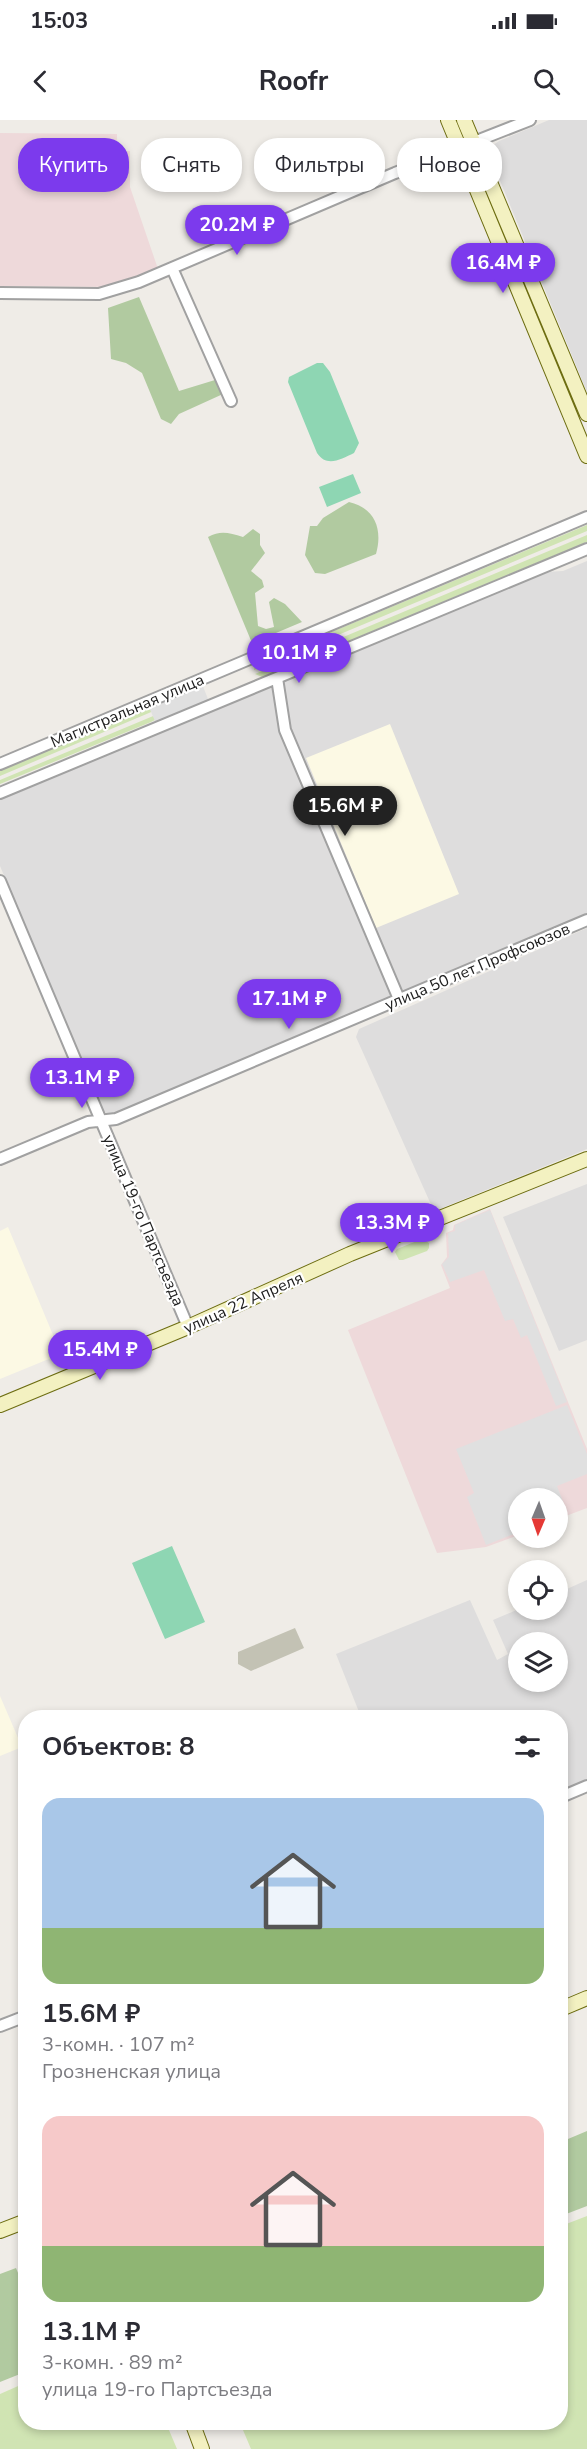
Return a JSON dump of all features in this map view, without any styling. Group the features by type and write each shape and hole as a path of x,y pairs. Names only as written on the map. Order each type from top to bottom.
{"main road":[{"path":"448,120 455,138"},
{"path":"464,120 472,138"},
{"path":"478,192 587,456"},
{"path":"494,192 587,414"},
{"name":"улица 22 Апреля","path":"0,1405 188,1327 350,1254 587,1159"},
{"path":"568,2006 587,1998"},
{"path":"0,2231 18,2224"},
{"path":"195,2430 202,2449"}],"street":[{"path":"488,138 530,120"},
{"path":"0,293 99,294 172,268 397,172"},
{"path":"172,268 231,401"},
{"name":"Магистральная улица","path":"0,764 587,517"},
{"name":"Магистральная улица","path":"0,793 587,549"},
{"path":"277,678 285,730 399,999"},
{"name":"улица 19-го Партсъезда","path":"0,881 188,1327"},
{"name":"улица 50 лет Профсоюзов","path":"0,1159 88,1122 103,1122 128,1114 587,920"},
{"path":"568,1794 587,1786"},
{"path":"0,2026 18,2019"}],"shaded area":[{"path":"549,120 587,120 587,392 502,186 502,140"},
{"path":"0,133 117,134 117,138 18,138 18,192 129,192 130,151 130,187 158,269 114,287 0,286"},
{"path":"587,561 587,915 119,1114 111,1115 103,1111 0,866 0,798 545,572 563,571"},
{"path":"202,684 210,704 157,726 149,707"},
{"path":"390,724 459,894 376,928 306,758"},
{"path":"587,928 587,1149 437,1210 433,1209 356,1037 359,1029"},
{"path":"587,1184 587,1340 559,1351 503,1217"},
{"path":"490,1209 587,1449 587,1508 568,1515 568,1488 508,1488 508,1539 486,1547 437,1553 348,1330 450,1288 441,1265 447,1257 446,1233 453,1230 454,1225"},
{"path":"490,1210 567,1402 556,1406 527,1335 521,1338 513,1319 505,1321 484,1270 450,1282 442,1264 449,1257 448,1233 455,1231 455,1225"},
{"path":"8,1227 61,1354 0,1379 0,1231"},
{"path":"567,1405 587,1454 587,1474 557,1486 558,1488 508,1488 508,1536 486,1545 467,1497 474,1493 456,1449"},
{"path":"587,1580 587,1782 568,1790 568,1710 358,1710 336,1654 470,1600 497,1660 508,1654 493,1620 508,1614 508,1620 568,1620 568,1589"},
{"path":"295,1628 304,1648 251,1671 238,1664 238,1652"},
{"path":"0,1696 18,1738 18,1749 0,1756"}],"green space":[{"path":"139,297 179,391 215,380 223,394 179,414 171,424 161,419 142,373 126,363 111,359 108,308"},
{"path":"317,363 323,363 330,372 359,443 354,453 334,461 325,460 317,453 288,382 289,377"},
{"path":"353,474 361,493 327,507 319,487"},
{"path":"349,502 365,509 375,521 378,536 376,554 325,574 315,573 305,555 310,526 317,526 323,518"},
{"path":"587,525 587,531 254,670 255,664"},
{"path":"253,529 260,534 260,545 265,553 251,571 262,580 264,587 255,593 258,626 266,629 274,627 269,602 274,598 285,604 302,622 252,643 208,537 229,533 243,537"},
{"path":"587,535 587,542 262,677 255,674"},
{"path":"151,707 156,710 0,776 0,769"},
{"path":"158,714 157,719 151,722 0,784 0,780"},
{"path":"422,1239 429,1243 427,1251 399,1260 395,1252 397,1249"},
{"path":"172,1546 205,1622 165,1639 132,1563"},
{"path":"587,2131 587,2206 568,2213 568,2139"},
{"path":"587,2216 587,2449 251,2449 243,2430 568,2430 568,2223"},
{"path":"16,2268 18,2273 18,2375 0,2382 0,2274"},
{"path":"18,2386 18,2430 169,2430 177,2449 0,2449 0,2394"}]}
